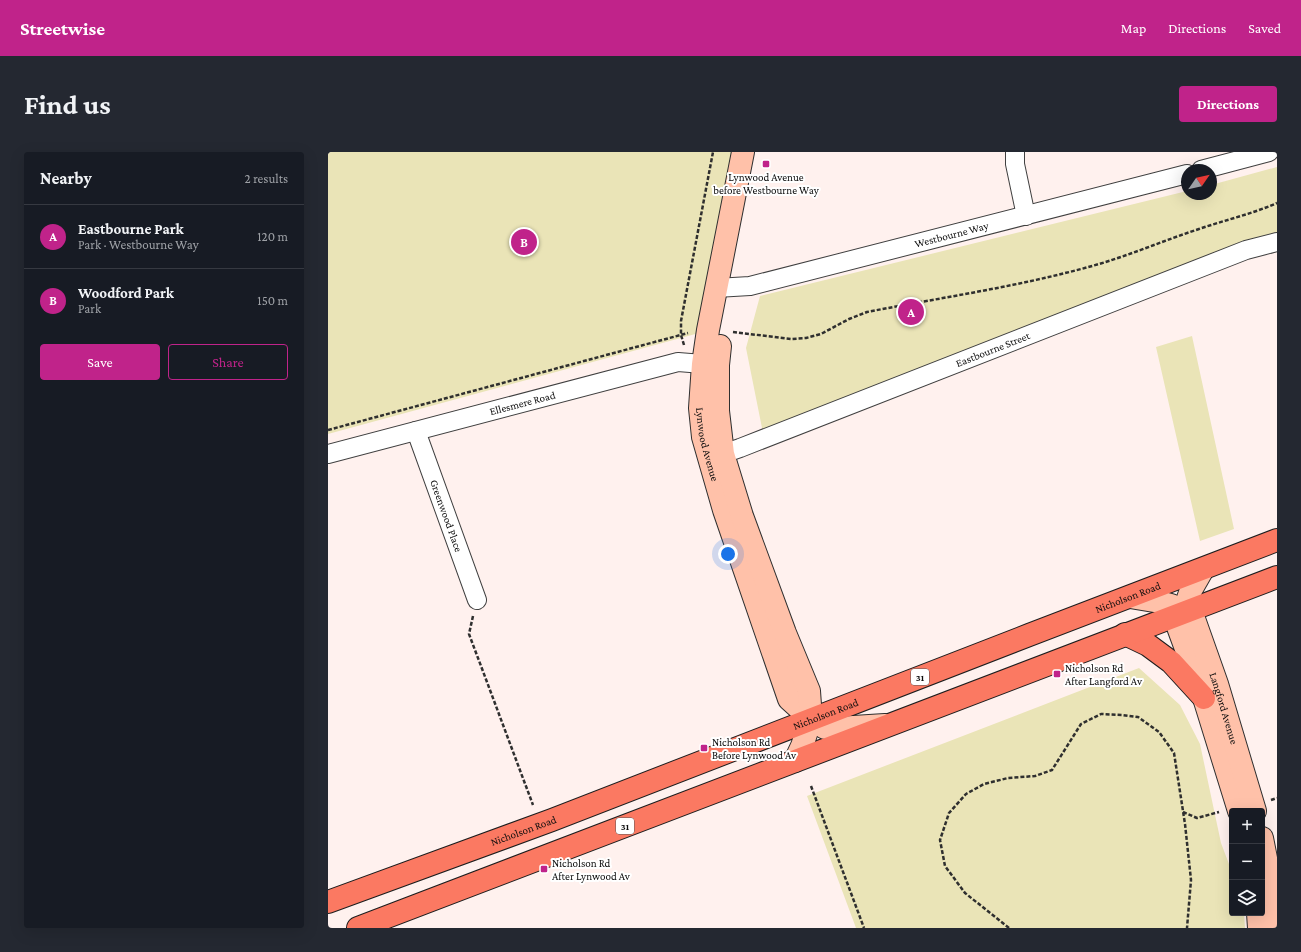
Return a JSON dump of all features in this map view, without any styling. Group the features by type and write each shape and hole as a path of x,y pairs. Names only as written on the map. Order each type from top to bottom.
{"main road":[{"name":"Nicholson Road","path":"328,902 559,817 1277,540"},
{"name":"31","path":"358,928 1277,577"},
{"path":"1125,634 1148,645 1170,662 1204,698"}],"street":[{"name":"Lynwood Avenue","path":"743,152 723,288 710,364 700,408 703,437 716,456 724,510 789,699 811,719 825,728 891,724"},
{"name":"Lynwood Avenue","path":"723,288 758,152"},
{"path":"1015,152 1015,164 1026,216"},
{"path":"1217,166 1269,152"},
{"name":"Westbourne Way","path":"723,288 750,286 1181,176"},
{"name":"Eastbourne Street","path":"716,456 1246,250 1277,242"},
{"name":"Ellesmere Road","path":"328,454 678,362 710,364"},
{"name":"Greenwood Place","path":"416,431 477,600"},
{"name":"Langford Avenue","path":"1203,569 1191,590 1178,627 1204,698 1238,808"},
{"name":"Langford Avenue","path":"1130,597 1171,605 1194,619 1217,684 1254,808"},
{"path":"795,761 802,746 811,719"},
{"path":"1266,844 1273,894 1275,928"},
{"path":"1258,916 1260,928"}],"path":[{"path":"681,334 681,321 713,152"},
{"path":"328,430 696,331 715,330 776,338 806,338 821,334 849,319 867,312 1048,277 1099,264 1144,250 1197,229 1277,204"},
{"path":"477,600 469,634 533,805"},
{"path":"1009,928 965,893 946,866 940,840 949,813 966,794 984,784 1008,778 1035,776 1052,770 1081,724 1101,714 1138,717 1159,732 1174,753 1185,824 1191,880 1187,928"},
{"path":"811,786 864,928"}],"shaded area":[{"path":"328,152 742,152 699,333 328,434"},
{"path":"1277,167 1277,233 763,433 746,348 760,296 1181,192 1181,200 1217,200 1217,183"},
{"path":"1192,336 1234,529 1200,541 1156,347"},
{"path":"1139,668 1180,705 1200,744 1221,843 1229,864 1229,916 1244,916 1245,928 856,928 807,796"}],"place":[{"name":"Lynwood Avenue before Westbourne Way","path":"766,164"},
{"name":"Woodford Park","path":"524,242"},
{"name":"Eastbourne Park","path":"911,312"},
{"name":"Nicholson Rd After Langford Av","path":"1057,674"},
{"name":"Nicholson Rd Before Lynwood Av","path":"704,748"},
{"name":"Nicholson Rd After Lynwood Av","path":"544,869"}]}
